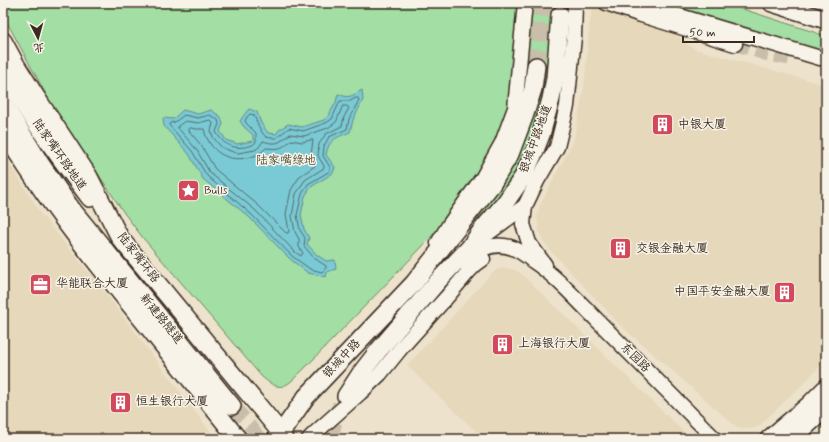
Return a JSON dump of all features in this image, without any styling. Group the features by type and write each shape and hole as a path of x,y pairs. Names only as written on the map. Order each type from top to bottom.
{"main road":[{"path":"772,3 826,20"},
{"name":"银城中路地道","path":"470,247 523,177 534,153 544,125 551,98 556,65 560,15"},
{"name":"陆家嘴环路","path":"3,40 36,98 89,178 120,238 280,437"},
{"name":"银城中路地道","path":"414,283 492,184 510,154 525,114 532,89 536,66"},
{"name":"陆家嘴环路地道","path":"3,70 25,107 120,238"},
{"name":"新建路隧道","path":"3,84 82,204 91,232"},
{"path":"3,103 70,207 96,254 126,299"},
{"path":"3,130 40,188 126,299 238,439"},
{"name":"新建路隧道","path":"70,207 232,406"},
{"path":"346,396 378,351 438,281 470,247"},
{"name":"银城中路","path":"280,437 306,397 414,283"},
{"path":"770,439 826,388"},
{"path":"792,439 826,408"}],"street":[{"path":"414,283 449,225 483,177 502,143 515,108 525,3"},
{"path":"554,276 529,243 523,224 525,206 537,181 557,147 567,106 574,37 575,3"},
{"path":"606,3 735,44"},
{"path":"638,14 663,11 823,58"},
{"path":"792,59 823,58"},
{"path":"470,247 525,206"},
{"path":"438,281 453,274 470,256 478,250 496,246 512,248 522,253 554,276"},
{"path":"309,439 380,374 469,271 483,259 491,255 508,254 554,276"},
{"name":"东园路","path":"554,276 716,439"}],"shaded area":[{"path":"593,7 679,36 695,49 826,85 826,360 760,425 754,428 739,428 734,425 620,325 549,249 539,232 537,216 540,205 574,138 584,87 590,20"},
{"path":"3,153 41,214 103,290 215,439 3,439"},
{"path":"507,268 516,270 523,275 691,439 484,439 407,366 492,273 498,269"}],"green space":[{"name":"陆家嘴绿地","path":"3,3 519,3 510,107 495,151 464,199 422,247 303,370 288,384 284,386 274,385 262,377 143,238 124,213 49,100 3,15"},
{"path":"528,3 571,3 549,69 542,113 527,153 510,186 461,236 531,118 543,78 544,68 522,64"},
{"path":"630,3 724,3 826,36 826,51 818,52 715,30"}],"water":[{"path":"362,90 363,100 353,120 350,132 334,139 327,149 326,155 335,167 333,173 311,187 305,196 301,215 304,229 309,238 307,244 317,255 326,261 335,260 336,269 327,272 326,277 308,273 290,259 249,217 203,179 189,154 164,126 163,118 173,119 183,110 198,114 211,110 221,117 223,124 220,131 226,140 237,144 253,141 253,135 240,121 249,109 257,112 261,123 268,133 276,134 288,124 302,127 324,120 328,117 336,102 338,94 350,96"}],"tunnel":[{"path":"536,66 543,3"},
{"path":"560,15 561,3"},
{"path":"735,44 767,54 792,59"},
{"path":"330,439 334,421 341,405"},
{"path":"232,406 258,439"}],"place":[{"name":"中银大厦","path":"663,125"},
{"name":"Bulls","path":"189,191"},
{"name":"交银金融大厦","path":"620,249"},
{"name":"华能联合大厦","path":"40,284"},
{"name":"中国平安金融大厦","path":"785,292"},
{"name":"上海银行大厦","path":"502,344"},
{"name":"恒生银行大厦","path":"121,402"}]}
